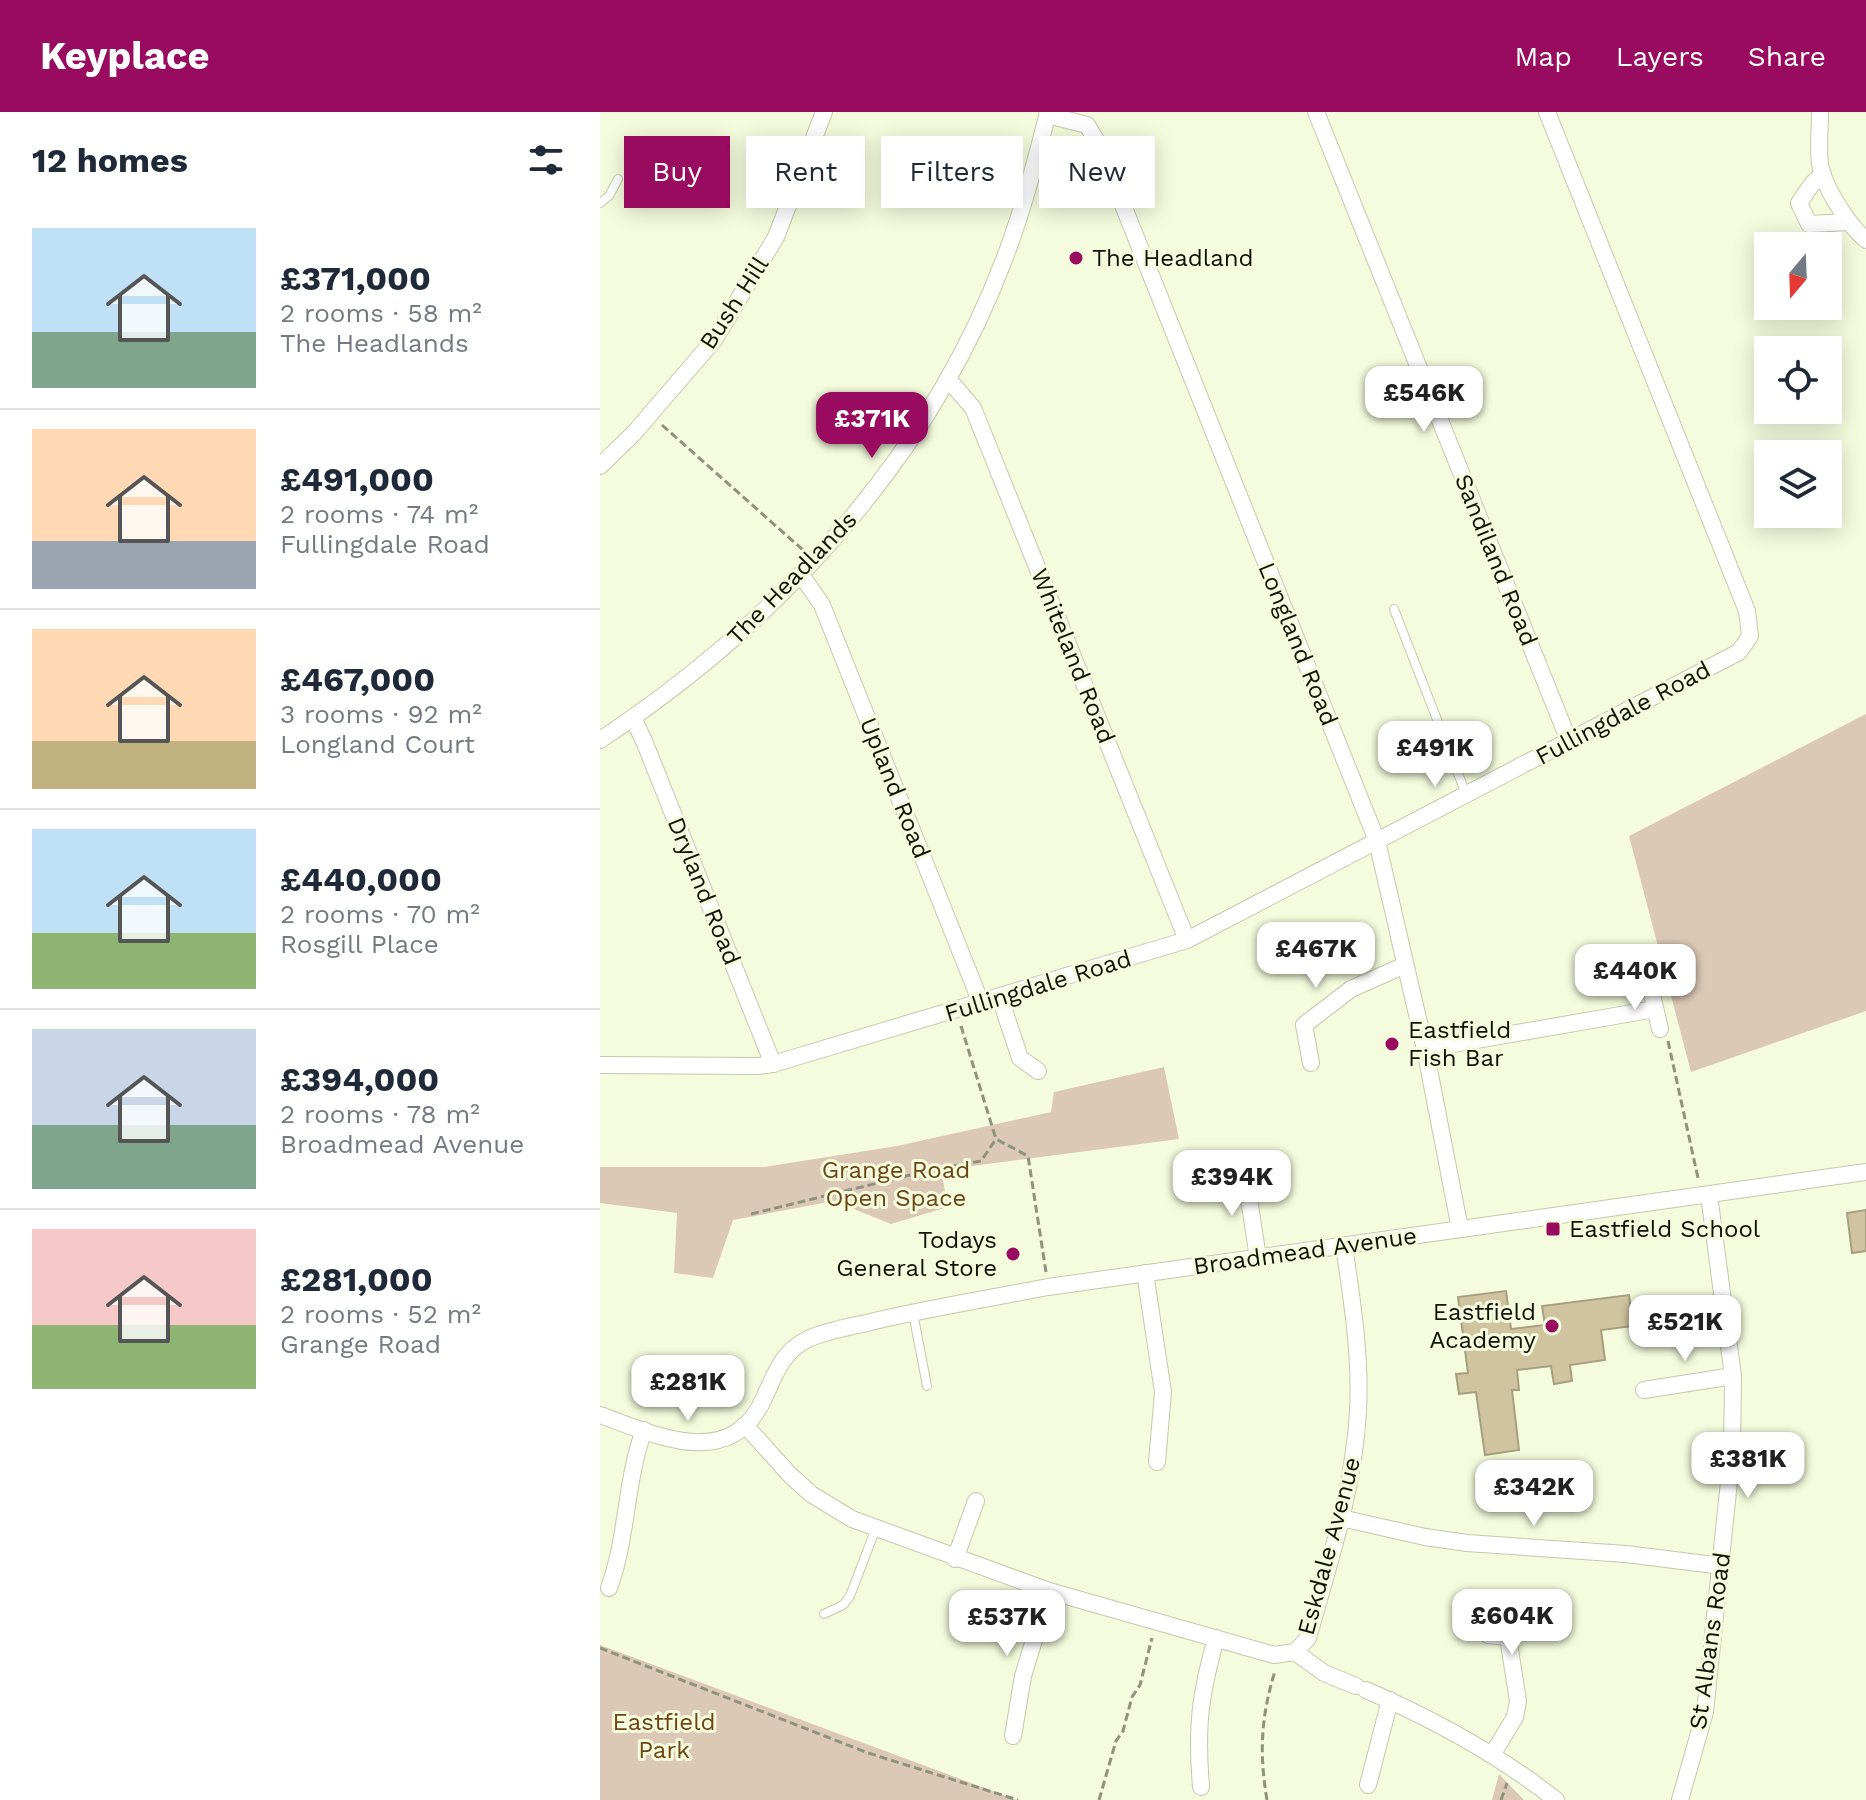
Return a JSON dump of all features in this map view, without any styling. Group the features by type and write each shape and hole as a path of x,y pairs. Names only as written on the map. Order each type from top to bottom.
{"street":[{"name":"Bush Hill","path":"600,466 650,415 714,340 776,237 824,112"},
{"name":"Sandiland Road","path":"1316,112 1569,741"},
{"name":"Fullingdale Road","path":"600,1065 773,1064 1187,940 1730,657 1747,644 1751,627 1747,611 1547,112"},
{"path":"1820,112 1823,174 1853,230 1866,240"},
{"name":"Longland Road","path":"1048,113 1088,119 1377,841 1425,1049 1460,1229"},
{"name":"The Headlands","path":"600,740 721,651 802,576 888,472 948,379 1005,258 1048,113"},
{"path":"1823,174 1799,203 1809,224 1848,222"},
{"name":"Whiteland Road","path":"948,379 973,408 1187,940"},
{"name":"Upland Road","path":"802,576 822,605 981,1003"},
{"name":"Dryland Road","path":"633,718 773,1064"},
{"path":"1311,1063 1304,1025 1351,989 1405,965"},
{"path":"1650,986 1660,1029"},
{"path":"1000,998 1020,1058 1038,1071"},
{"path":"1425,1049 1655,1009"},
{"name":"Broadmead Avenue","path":"745,1425 759,1409 780,1362 802,1342 828,1332 913,1312 1048,1287 1866,1172"},
{"path":"1245,1173 1258,1258"},
{"name":"St Albans Road","path":"1680,1800 1705,1712 1732,1453 1733,1376 1705,1195"},
{"name":"Eskdale Avenue","path":"1287,1654 1308,1638 1341,1518 1355,1449 1359,1381 1344,1246"},
{"path":"1145,1273 1163,1392 1157,1462"},
{"path":"1644,1390 1733,1376"},
{"path":"600,1415 676,1442 691,1444 721,1439 745,1425 790,1475 836,1511 955,1559 1049,1591 1157,1623 1287,1654 1390,1700 1492,1755 1556,1800"},
{"path":"609,1588 622,1545 632,1467 644,1430"},
{"path":"955,1559 976,1501"},
{"path":"1341,1518 1439,1539 1626,1554 1722,1566"},
{"path":"1013,1736 1023,1676 1049,1591"},
{"path":"1488,1635 1508,1637 1523,1627"},
{"path":"1492,1755 1515,1717 1518,1701 1508,1637"},
{"path":"1201,1787 1199,1709 1216,1638"},
{"path":"1368,1785 1390,1700"}],"lane":[{"path":"600,203 609,196 618,179"},
{"path":"1394,609 1467,795"},
{"path":"913,1312 927,1386"},
{"path":"824,1614 843,1605 850,1596 876,1528"}],"path":[{"path":"650,415 815,561"},
{"path":"956,1011 996,1139 1028,1156 1048,1287"},
{"path":"1660,1029 1666,1033 1705,1195"},
{"path":"751,1214 935,1169 981,1161 996,1139"},
{"path":"1099,1800 1116,1741 1123,1731 1132,1697 1140,1685 1157,1623"},
{"path":"600,1648 868,1753 1018,1800"},
{"path":"1267,1800 1262,1763 1262,1727 1287,1654"}],"green space":[{"path":"1866,714 1866,1011 1691,1072 1629,836"},
{"name":"Grange Road Open Space","path":"1164,1067 1179,1139 941,1170 948,1207 891,1224 834,1201 733,1220 713,1278 674,1273 677,1213 600,1203 600,1167 764,1167 897,1146 1051,1112 1054,1092"},
{"name":"Eastfield Park","path":"600,1645 1017,1800 600,1800"},
{"path":"1499,1774 1524,1800 1492,1800"}],"building":[{"path":"1866,1210 1866,1251 1852,1253 1847,1213"},
{"path":"1506,1291 1511,1329 1545,1325 1542,1306 1629,1295 1633,1326 1601,1330 1605,1360 1570,1365 1572,1381 1554,1384 1551,1366 1517,1370 1519,1390 1512,1390 1519,1450 1485,1455 1476,1392 1459,1394 1456,1374 1468,1373 1458,1297"}],"place":[{"name":"The Headland","path":"1076,258"},
{"name":"Eastfield Fish Bar","path":"1392,1044"},
{"name":"Eastfield School","path":"1553,1229"},
{"name":"Todays General Store","path":"1013,1254"},
{"name":"Eastfield Academy","path":"1552,1326"}]}
